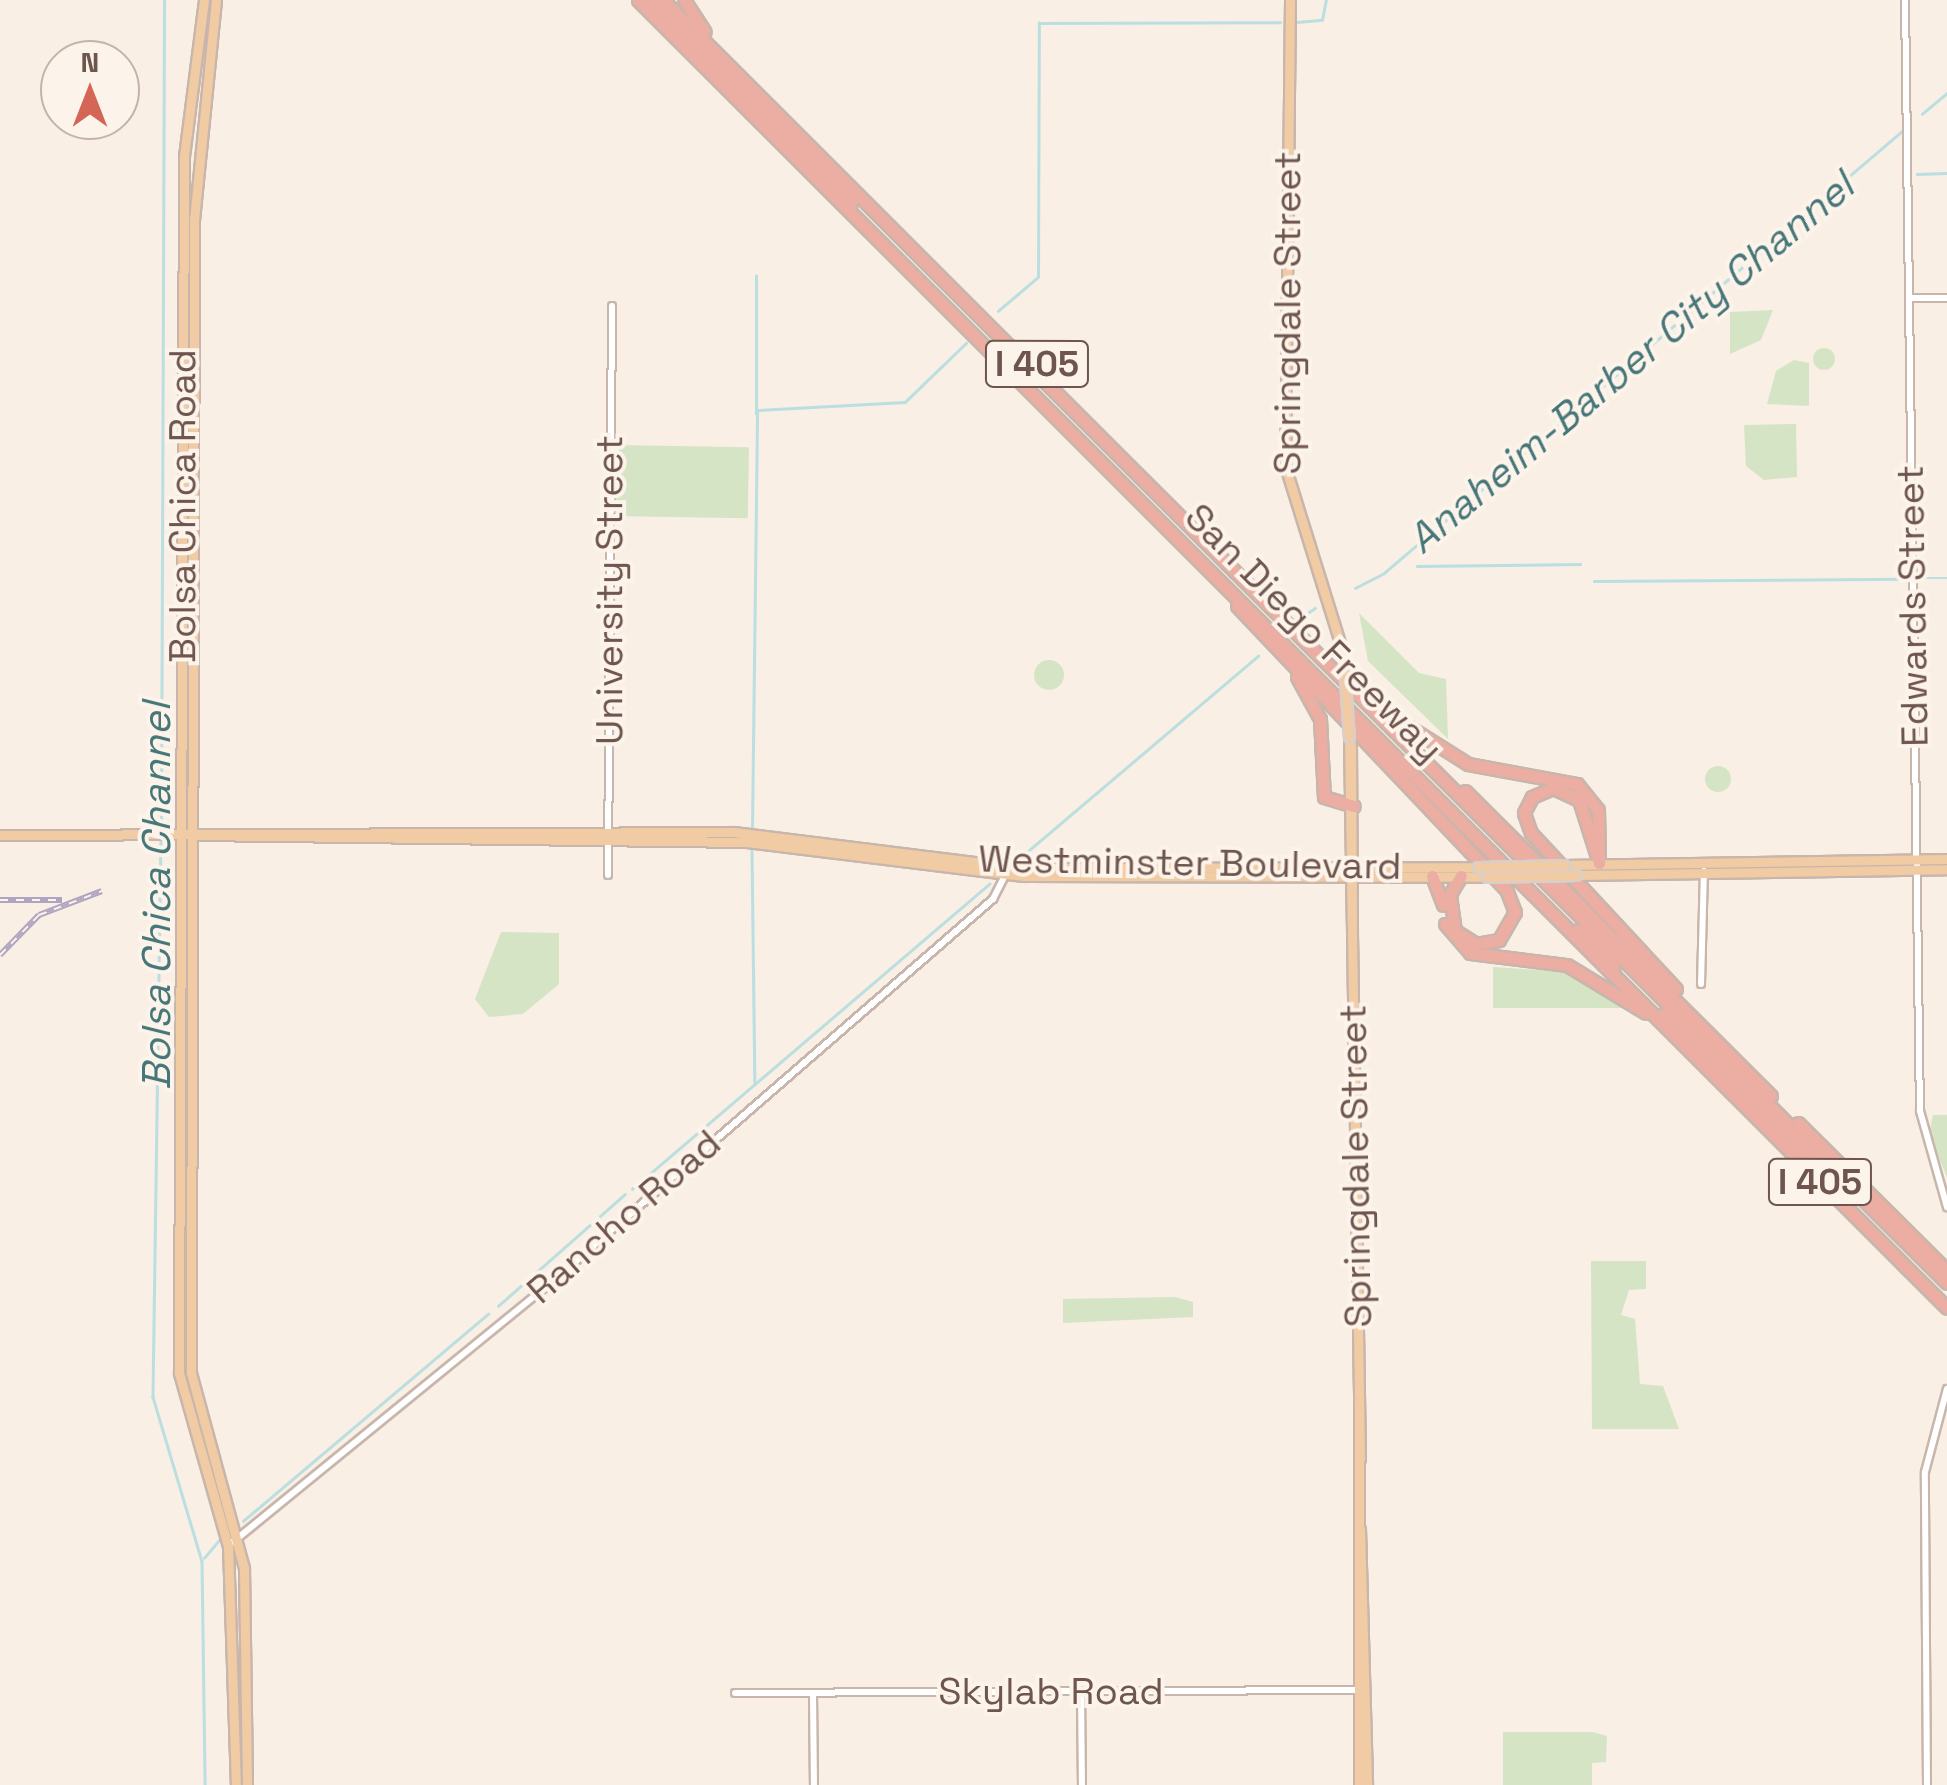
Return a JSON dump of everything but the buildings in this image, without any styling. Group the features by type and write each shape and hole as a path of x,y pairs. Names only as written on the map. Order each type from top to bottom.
{"highway":[{"name":"San Diego Freeway","path":"638,0 1947,1308"},
{"path":"649,0 1947,1298"},
{"path":"663,0 1947,1283"},
{"name":"San Diego Freeway","path":"674,0 1380,710 1947,1272"},
{"path":"684,0 705,32"},
{"path":"1205,563 1270,642 1506,890 1515,916 1499,940 1471,942 1456,930 1450,894 1461,876"},
{"path":"1270,642 1316,708 1324,797 1350,806"},
{"path":"1380,710 1468,764 1576,784 1598,810 1600,869"},
{"path":"1600,869 1579,800 1554,788 1532,797 1524,813 1531,833 1744,1068"},
{"path":"1432,876 1460,947 1489,959 1567,965 1655,1016"}],"main road":[{"name":"Bolsa Chica Road","path":"204,0 184,157 181,1399 228,1546 236,1785"},
{"name":"Bolsa Chica Road","path":"216,0 196,148 192,1389 240,1541 246,1785"},
{"name":"Springdale Street","path":"1290,0 1285,466 1343,652 1349,737 1360,1400 1358,1785"},
{"path":"182,624 193,583 184,536"},
{"name":"Westminster Boulevard","path":"0,835 756,834 1007,870 1564,865 1600,869 1917,864 1947,860"},
{"name":"Westminster Boulevard","path":"1917,864 1947,869"},
{"name":"Westminster Boulevard","path":"1350,868 1487,877 1576,875 1600,869"},
{"path":"181,1197 193,1207 181,1228"},
{"name":"Springdale Street","path":"1361,1690 1368,1785"}],"street":[{"name":"Edwards Street","path":"1905,0 1922,1138 1947,1206"},
{"path":"1909,298 1947,298"},
{"name":"University Street","path":"608,875 612,306"},
{"path":"1700,984 1704,866"},
{"name":"Rancho Road","path":"228,1546 240,1541 993,899 1007,870"},
{"path":"1927,1785 1925,1472 1947,1388"},
{"name":"Skylab Road","path":"735,1693 1361,1690"},
{"path":"1080,1692 1082,1785"},
{"path":"813,1693 814,1785"}],"green space":[{"path":"1773,310 1761,340 1730,354 1730,312"},
{"path":"1820,348 1828,348 1835,359 1828,370 1820,370 1813,363 1813,355"},
{"path":"1794,360 1809,363 1809,406 1767,404 1776,371"},
{"path":"1796,424 1797,477 1764,480 1746,466 1744,425"},
{"path":"614,445 749,447 748,518 613,516"},
{"path":"1359,613 1419,673 1446,679 1448,739 1368,661"},
{"path":"1049,660 1060,664 1064,675 1060,686 1049,690 1038,686 1034,675 1038,664"},
{"path":"1718,766 1727,770 1731,779 1727,788 1718,792 1709,788 1705,779 1709,770"},
{"path":"501,932 559,933 559,984 523,1014 489,1017 475,999"},
{"path":"1493,967 1568,972 1625,1008 1493,1008"},
{"path":"1933,1115 1947,1115 1947,1177 1929,1135"},
{"path":"1591,1261 1646,1261 1646,1289 1629,1290 1621,1315 1635,1319 1640,1384 1663,1386 1679,1429 1592,1429"},
{"path":"1175,1297 1193,1302 1193,1317 1063,1323 1063,1299"},
{"path":"1503,1732 1592,1732 1607,1736 1606,1762 1592,1763 1592,1785 1503,1785"}],"waterway":[{"name":"Bolsa Chica Channel","path":"161,828 164,0"},
{"path":"1297,22 1322,20 1326,0"},
{"path":"998,311 1038,277 1039,23 1280,22"},
{"name":"Anaheim-Barber City Channel","path":"1922,114 1947,93"},
{"name":"Anaheim-Barber City Channel","path":"1355,588 1384,573 1902,131"},
{"path":"1917,174 1947,173"},
{"path":"756,276 756,414"},
{"path":"752,828 757,410 905,402 966,343"},
{"path":"1417,566 1580,564"},
{"path":"1922,578 1947,578"},
{"path":"1594,581 1904,579"},
{"path":"1309,612 1315,608"},
{"name":"Anaheim-Barber City Channel","path":"1021,857 1258,656"},
{"name":"Bolsa Chica Channel","path":"161,836 153,1397 202,1561 205,1785"},
{"path":"752,849 755,1082"},
{"name":"Anaheim-Barber City Channel","path":"632,1189 989,884"},
{"name":"Anaheim-Barber City Channel","path":"498,1306 625,1194"},
{"name":"Anaheim-Barber City Channel","path":"243,1521 488,1314"},
{"name":"Anaheim-Barber City Channel","path":"204,1558 219,1540"}],"railway":[{"path":"0,955 39,915 102,891"},
{"path":"0,900 62,900"}]}
